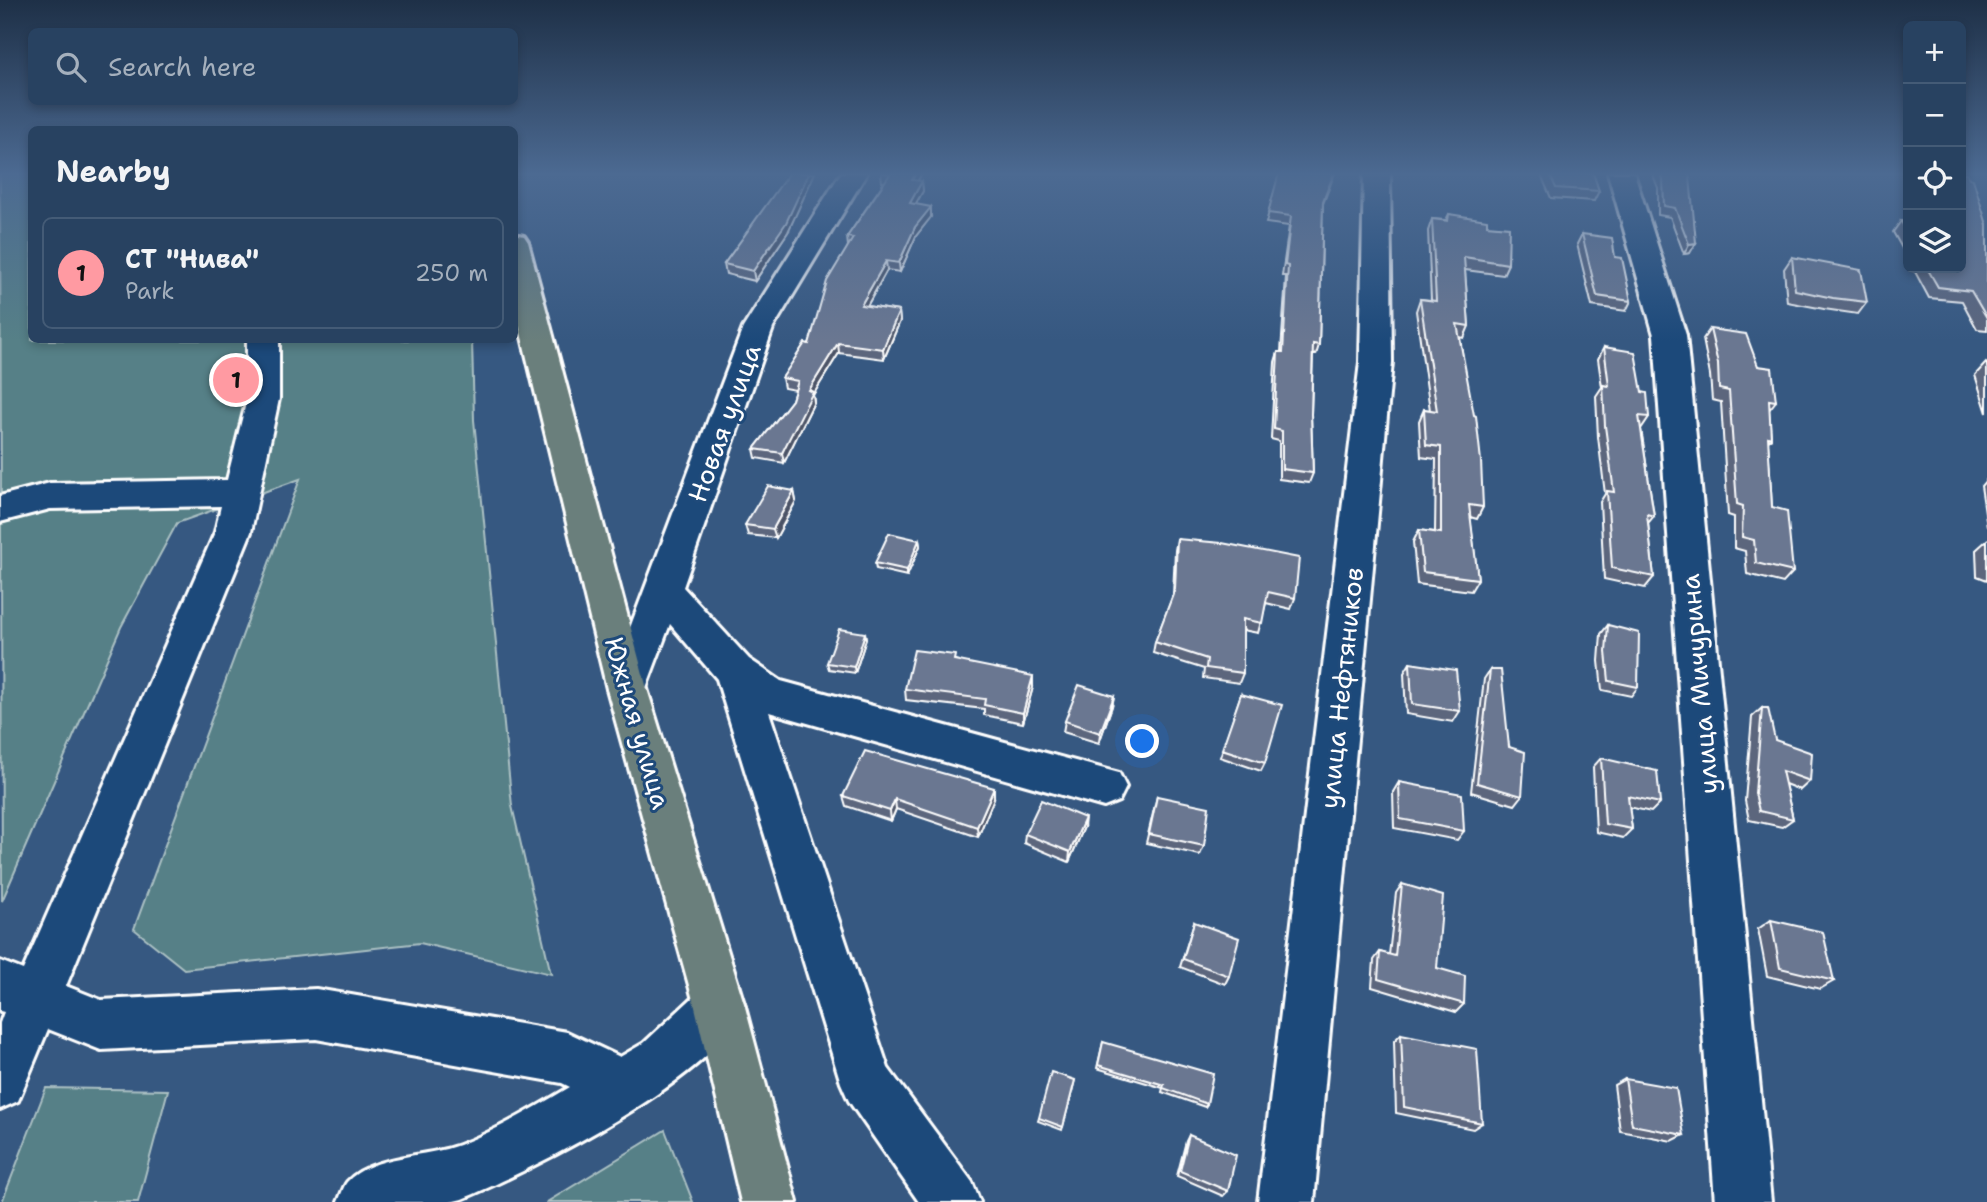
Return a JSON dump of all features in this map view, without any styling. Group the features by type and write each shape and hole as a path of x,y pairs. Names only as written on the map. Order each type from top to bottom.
{"highway":[{"name":"Южная улица","path":"518,258 627,689 719,1007 769,1202"}],"street":[{"name":"Новая улица","path":"627,689 758,328 820,229"},
{"name":"улица Нефтяников","path":"1286,1202 1376,362 1377,229"},
{"name":"улица Мичурина","path":"1638,229 1670,335 1743,1202"},
{"path":"0,1083 17,993 233,532 263,399 264,343"},
{"path":"7,498 242,493"},
{"path":"663,590 735,671 769,695 1104,786"},
{"path":"735,671 867,1083 952,1202"},
{"path":"17,993 101,1025 316,1014 567,1058 622,1086"},
{"path":"411,1202 462,1172 540,1135 662,1062 719,1007"},
{"path":"366,1202 384,1190 462,1172"}],"green space":[{"path":"0,229 28,229 28,343 472,343 474,420 512,806 551,974 420,943 184,969 134,929 300,479 177,523 121,627 2,901"},
{"path":"46,1088 168,1090 138,1202 2,1202"},
{"path":"665,1130 693,1202 547,1202"}],"building":[{"path":"749,229 782,229 753,271 724,264"},
{"path":"852,229 914,229 899,263 886,261 861,305 899,311 883,349 838,343 809,390 813,392 782,453 754,449 792,400 798,381 782,378 805,343 809,344 827,281 853,238 847,237"},
{"path":"1289,229 1322,229 1319,345 1313,344 1313,473 1282,469 1282,431 1274,429 1278,352 1283,352 1288,266 1285,265"},
{"path":"1432,229 1509,229 1508,264 1464,257 1469,326 1457,324 1476,416 1481,461 1483,507 1469,505 1478,579 1423,572 1419,530 1441,533 1441,447 1426,445 1424,409 1437,411 1420,299 1436,301"},
{"path":"1683,229 1695,229 1696,243 1689,244"},
{"path":"1966,229 1987,229 1987,318 1971,291 1938,287 1930,273 1966,273"},
{"path":"1582,234 1612,238 1615,257 1622,258 1631,301 1597,296"},
{"path":"1792,257 1861,270 1867,302 1795,290"},
{"path":"1710,329 1746,334 1758,366 1772,368 1776,401 1769,400 1771,438 1768,437 1772,507 1787,511 1793,572 1756,563 1754,540 1742,537 1743,506 1737,504 1729,391 1719,389 1718,364"},
{"path":"1604,347 1635,352 1642,392 1647,393 1649,417 1639,416 1654,516 1647,514 1654,577 1612,568 1607,491 1614,492 1605,426 1603,385 1609,386"},
{"path":"768,486 794,491 773,529 745,525"},
{"path":"889,533 919,540 907,570 875,563"},
{"path":"1177,539 1222,543 1299,558 1295,598 1268,592 1262,623 1243,619 1243,673 1206,668 1207,659 1155,642 1175,589"},
{"path":"1608,625 1639,633 1638,687 1609,681 1606,652"},
{"path":"839,629 865,633 854,667 827,663"},
{"path":"914,650 955,655 954,660 1033,676 1023,713 984,705 985,699 905,689"},
{"path":"1410,663 1456,670 1460,711 1412,704"},
{"path":"1490,670 1501,670 1509,747 1525,752 1522,796 1477,783"},
{"path":"1079,685 1114,696 1100,733 1065,721"},
{"path":"1241,694 1282,705 1265,763 1222,749"},
{"path":"1762,708 1768,708 1775,740 1812,753 1810,781 1782,771 1793,819 1759,811 1755,793"},
{"path":"865,751 994,788 977,827 895,799 890,811 843,796"},
{"path":"1601,758 1657,771 1660,803 1628,796 1632,829 1605,824"},
{"path":"1399,782 1462,794 1464,831 1400,819"},
{"path":"1157,796 1209,807 1204,846 1149,834"},
{"path":"1041,800 1085,818 1070,852 1025,834"},
{"path":"1402,884 1443,896 1437,968 1465,976 1464,1004 1378,979 1380,952 1395,956"},
{"path":"1771,920 1823,932 1834,981 1780,968"},
{"path":"1194,922 1239,938 1229,976 1183,959"},
{"path":"1401,1034 1477,1049 1482,1123 1404,1107"},
{"path":"1103,1042 1213,1074 1207,1104 1163,1088 1164,1085 1098,1065"},
{"path":"1051,1072 1075,1080 1063,1127 1039,1118"},
{"path":"1625,1079 1676,1088 1684,1135 1632,1125"},
{"path":"1189,1135 1236,1155 1228,1191 1180,1171"}],"place":[{"name":"СТ \"Нива\"","path":"236,380"}]}
